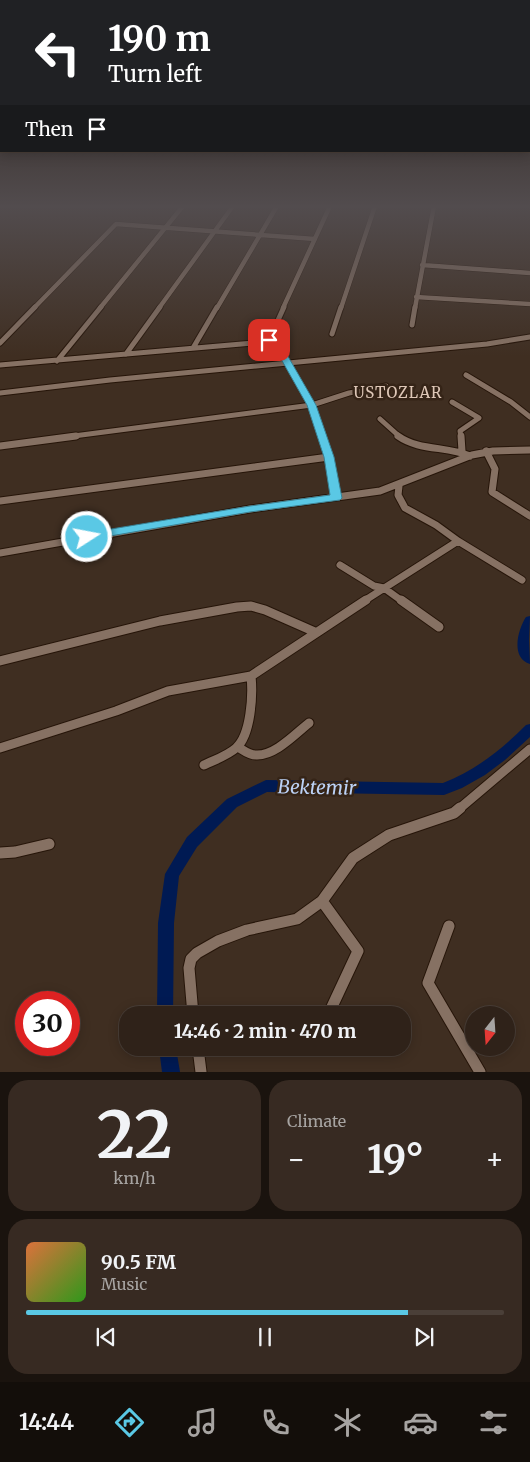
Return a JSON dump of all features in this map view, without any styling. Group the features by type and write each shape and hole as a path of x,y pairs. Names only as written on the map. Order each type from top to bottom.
{"street":[{"path":"0,343 85,256"},
{"path":"57,361 142,256"},
{"path":"126,354 196,256"},
{"path":"193,348 248,256"},
{"path":"269,340 307,256"},
{"path":"332,334 358,256"},
{"path":"412,325 424,256"},
{"path":"422,265 530,273"},
{"path":"416,297 530,304"},
{"path":"0,393 286,362 487,344 530,337"},
{"path":"0,365 269,340 275,341 312,405 329,457 336,498"},
{"path":"466,375 512,402 530,417"},
{"path":"0,446 312,405 349,393 386,386"},
{"path":"452,402 478,418 477,421 460,431 462,451"},
{"path":"380,419 397,436 406,440 420,445 462,451 470,456"},
{"path":"0,553 121,530 380,491 399,486 486,451 530,450"},
{"path":"486,451 495,469 492,492 530,516"},
{"path":"0,501 329,457"},
{"path":"399,486 398,495 404,508 436,525 522,580"},
{"path":"0,748 116,711 168,691 251,676 315,632 458,540"},
{"path":"340,565 374,586 384,588 440,627"},
{"path":"0,661 160,621 237,607 251,606 265,610 315,632"},
{"path":"204,765 238,747 246,728 253,688 251,676"},
{"path":"238,747 250,754 264,753 290,739 309,723"},
{"path":"192,1006 189,968 191,959 197,953 218,940 247,930 298,919 322,901 354,858 389,835 454,813 530,749"},
{"path":"0,853 15,852 49,844"},
{"path":"322,901 358,952 332,1006"},
{"path":"449,926 428,983 480,1072"},
{"path":"199,1056 202,1072"}],"waterway":[{"name":"Bektemir","path":"530,620 523,635 523,646 530,660"},
{"name":"Bektemir","path":"165,1006 166,923 172,874 192,842 232,803 266,786 444,789 469,778 491,764 530,729"},
{"name":"Bektemir","path":"169,1056 171,1072"}],"district":[{"name":"USTOZLAR","path":"398,392"}],"route":[{"path":"87,537 250,509 336,498 329,457 312,405 275,341 269,340"}]}
